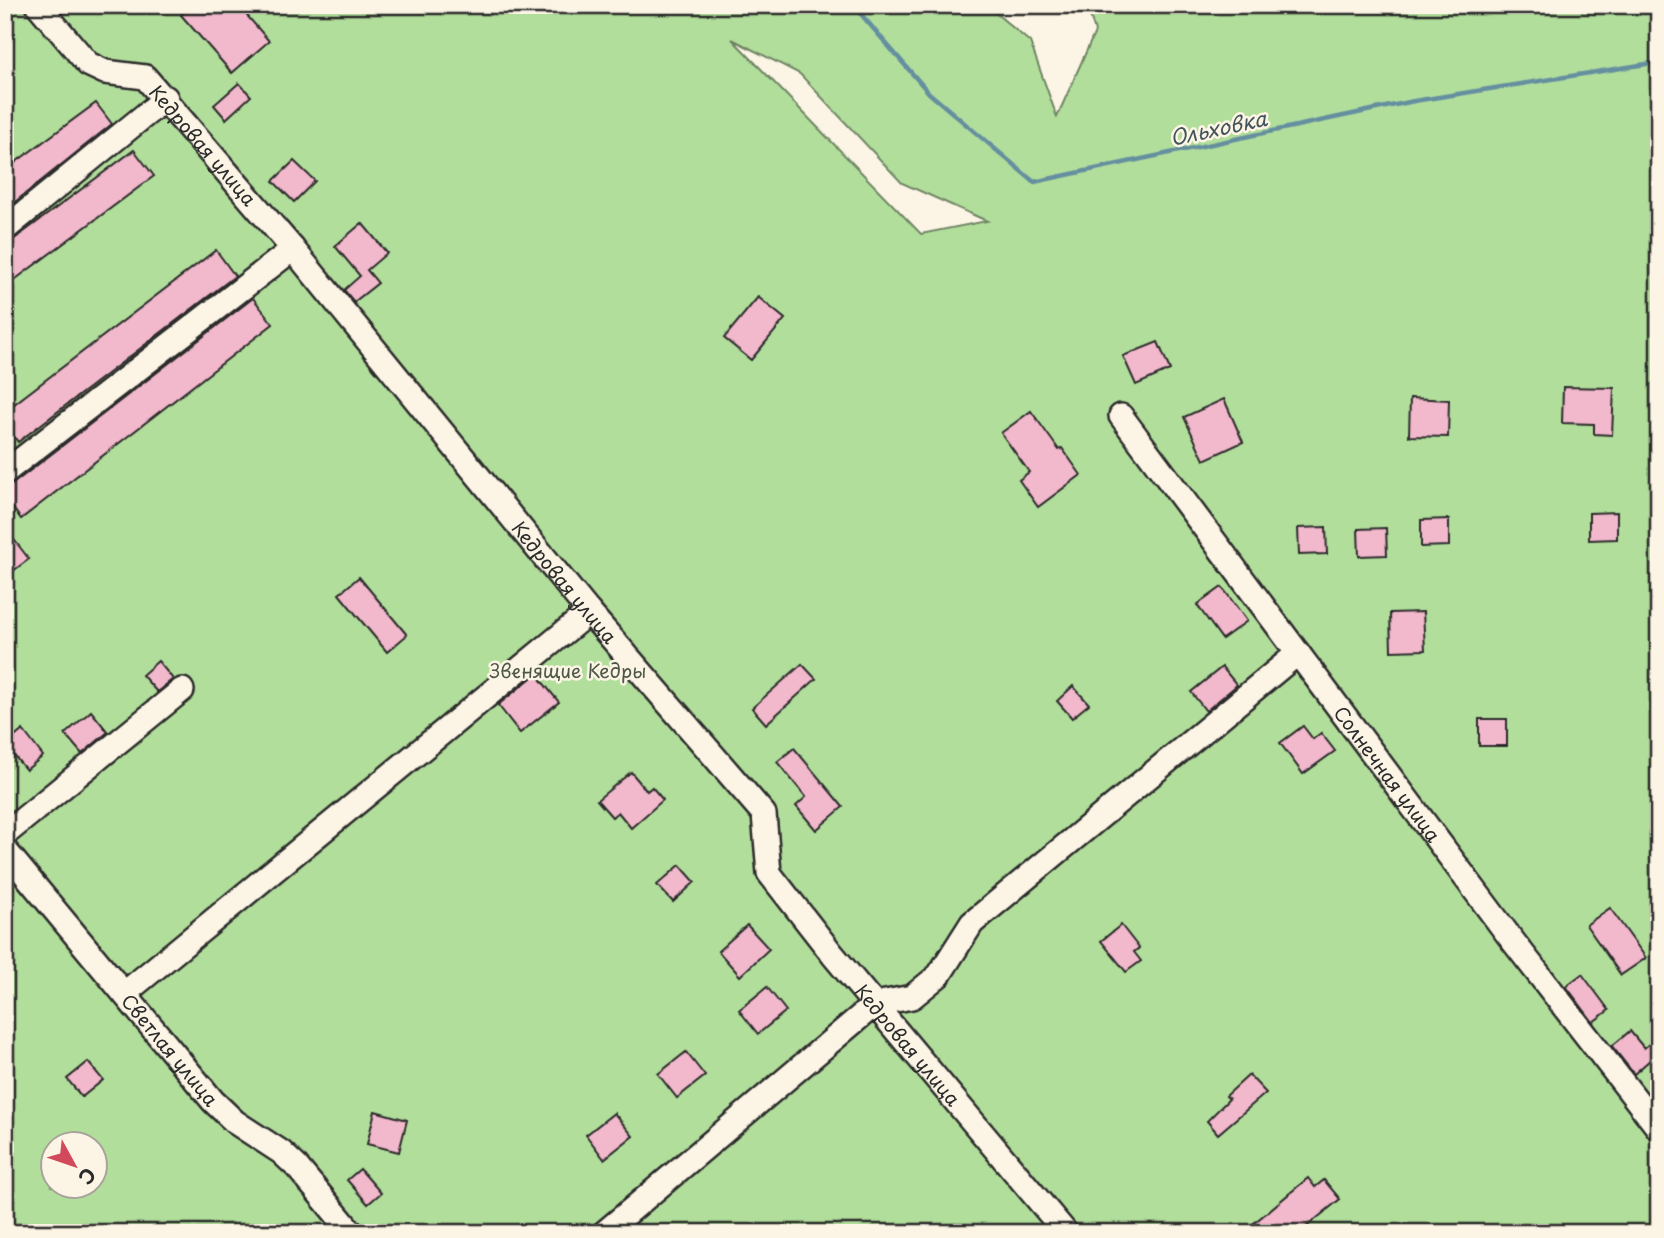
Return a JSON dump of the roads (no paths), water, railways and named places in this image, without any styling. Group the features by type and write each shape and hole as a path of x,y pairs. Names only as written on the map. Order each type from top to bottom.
{"street":[{"name":"Кедровая улица","path":"38,5 88,64 105,72 145,77 166,98 293,249 589,612 764,814 769,873 1066,1233"},
{"path":"5,229 166,98"},
{"path":"5,472 293,249"},
{"name":"Солнечная улица","path":"1121,416 1509,936 1659,1129"},
{"path":"125,993 589,612"},
{"path":"604,1233 875,1004 912,997 939,975 972,923 1298,653"},
{"path":"5,834 183,690"},
{"name":"Светлая улица","path":"5,850 213,1101 235,1122 281,1152 297,1167 352,1233"}],"waterway":[{"name":"Ольховка","path":"853,5 929,93 1034,182 1414,101 1659,62"}],"park label":[{"name":"Звенящие Кедры","path":"568,670"}]}
